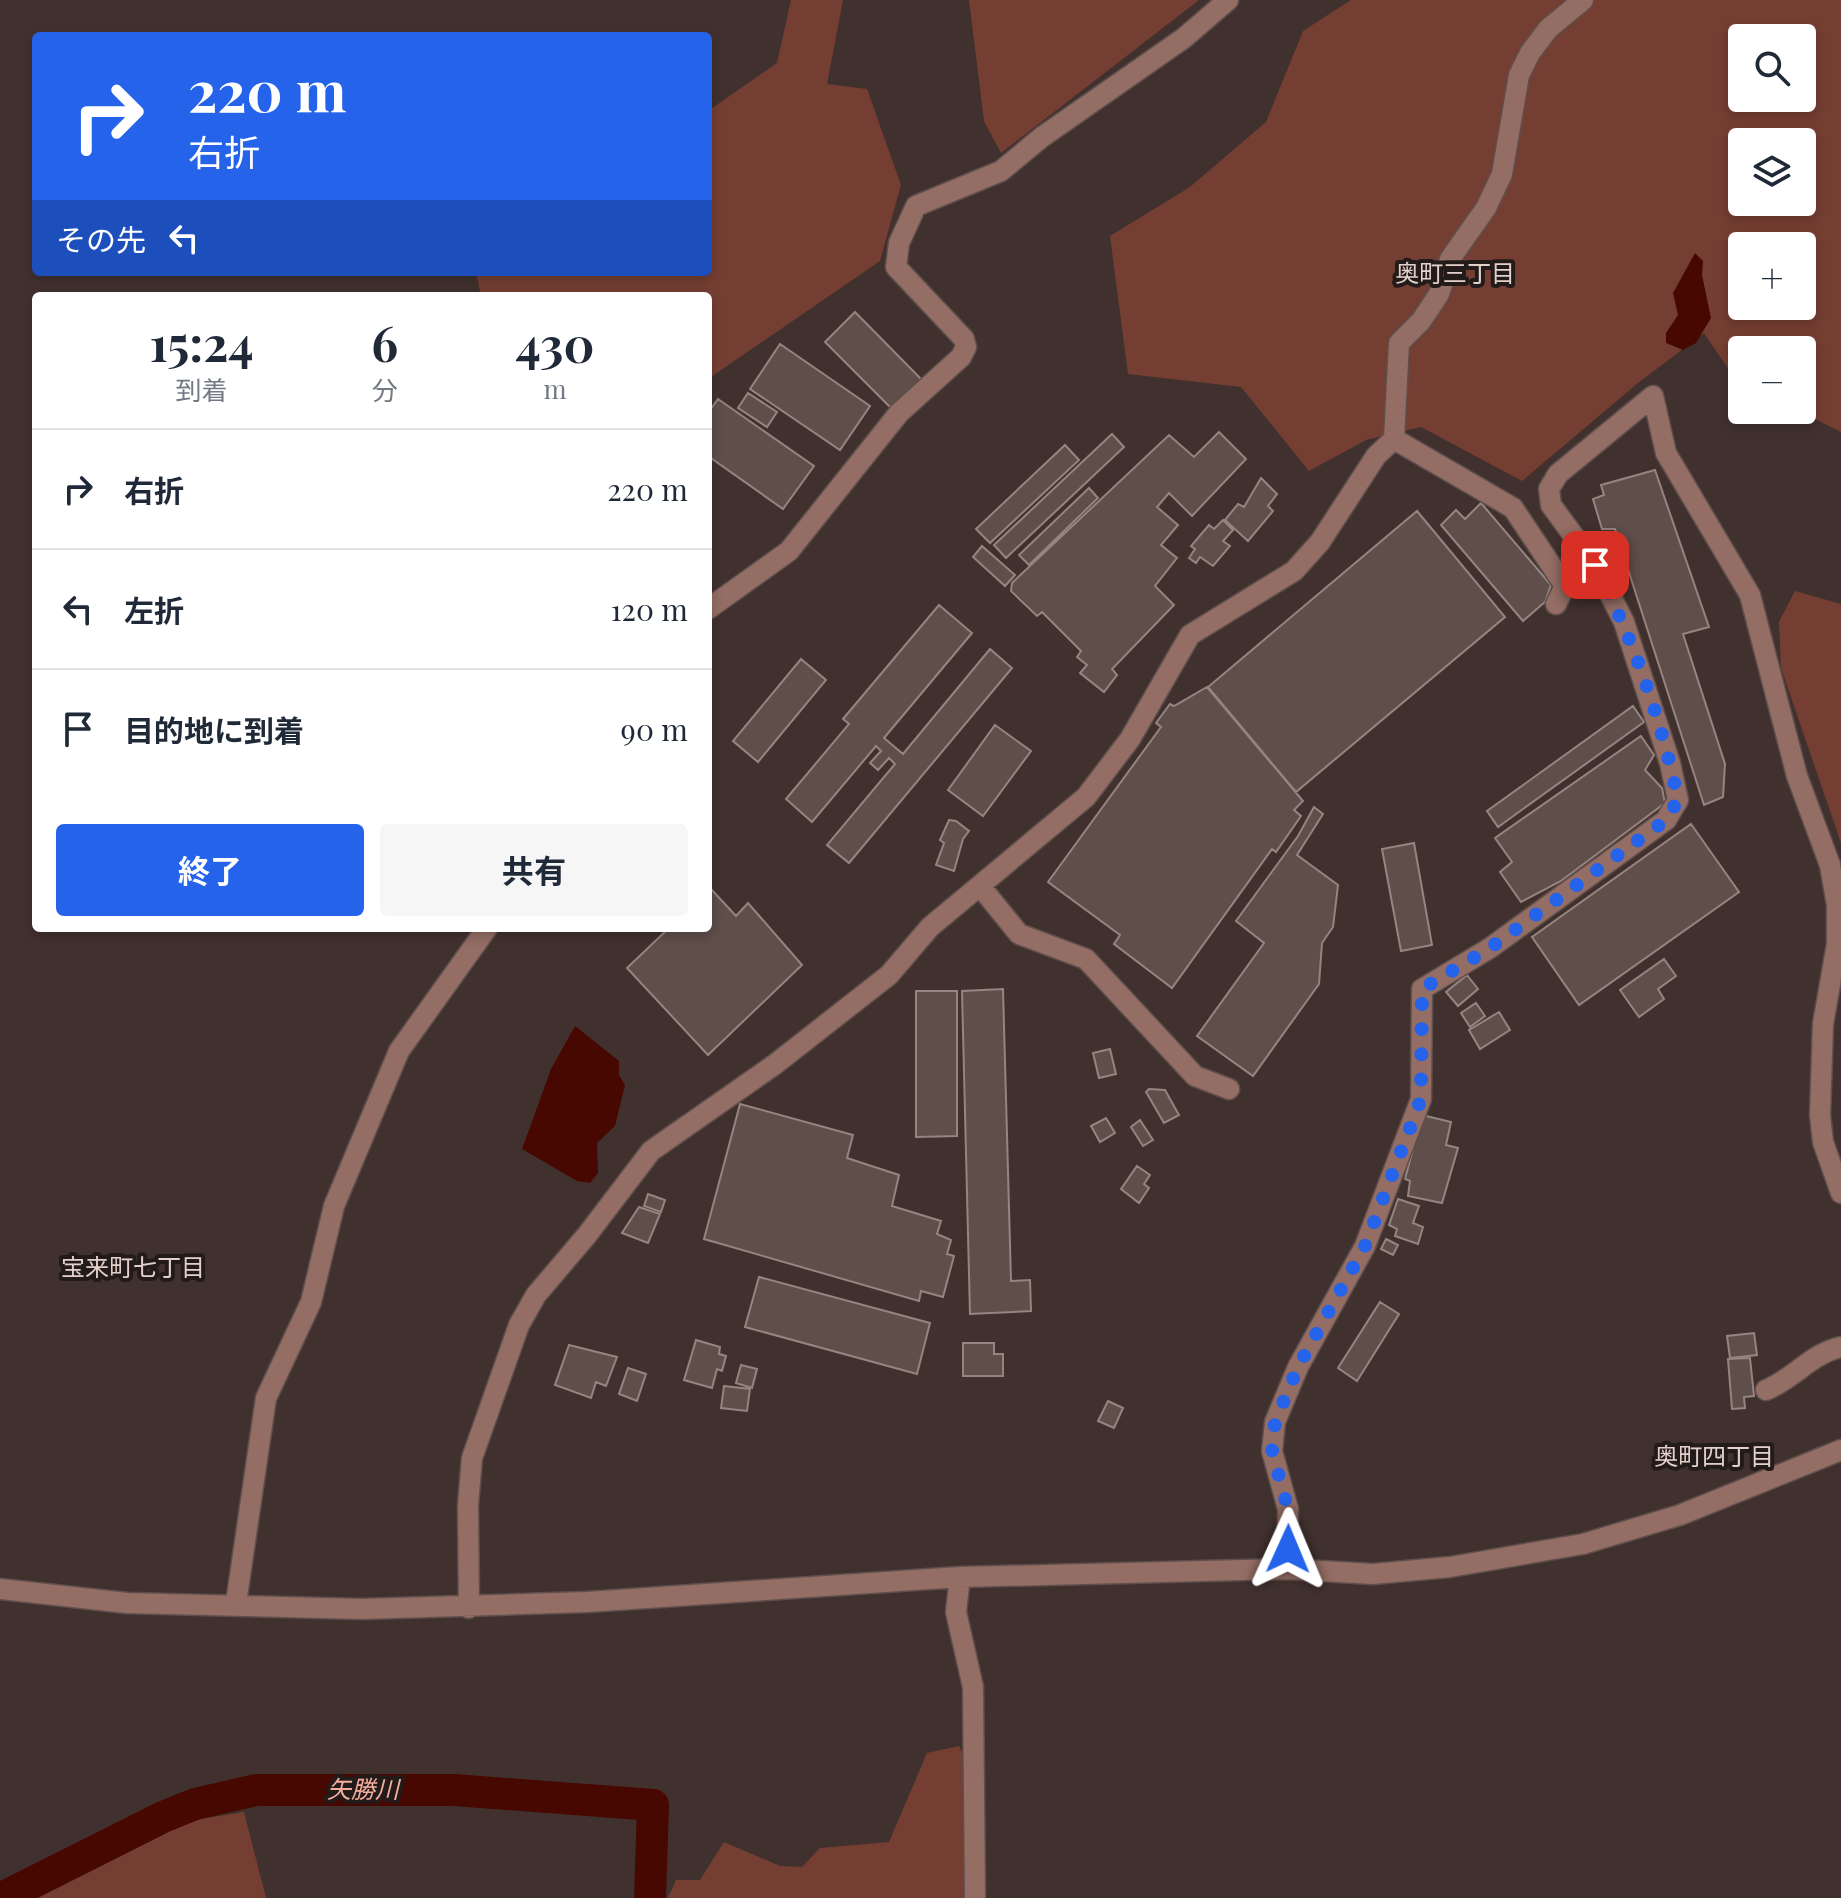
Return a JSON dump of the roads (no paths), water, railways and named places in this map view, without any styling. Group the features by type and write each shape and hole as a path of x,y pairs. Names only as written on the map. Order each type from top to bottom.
{"street":[{"path":"712,606 789,551 899,413 961,357 966,347 964,339 896,267 899,243 916,206 1001,171 1055,127 1184,38 1228,0"},
{"path":"469,1608 468,1505 472,1458 519,1325 536,1295 587,1235 651,1151 774,1065 889,975 930,927 1086,797 1130,739 1190,635 1294,571 1320,542 1376,456 1394,439 1399,343 1421,321 1439,294 1450,259 1486,208 1502,174 1510,142 1511,113 1519,75 1530,53 1548,29 1583,0"},
{"path":"1287,1569 1288,1509 1272,1451 1275,1422 1298,1367 1365,1246 1421,1099 1422,989 1490,948 1666,820 1678,800 1670,763 1624,622 1595,565 1551,505 1549,489 1558,474 1653,396 1666,453 1750,595 1797,776 1830,865 1837,905 1837,944 1823,1024 1820,1115 1823,1142 1841,1193"},
{"path":"1394,439 1513,508 1565,586 1556,604"},
{"path":"980,886 1019,934 1064,948 1086,959 1195,1076 1229,1089"},
{"path":"236,1603 266,1398 311,1302 334,1206 399,1051 484,932"},
{"path":"1766,1390 1786,1382 1804,1363 1841,1347"},
{"path":"0,1589 127,1603 236,1603 362,1609 469,1608 960,1577 1287,1569 1373,1574 1450,1567 1583,1544 1680,1515 1841,1450"},
{"path":"960,1577 956,1612 973,1687 975,1898"}],"waterway":[{"name":"矢勝川","path":"2,1898 163,1817 195,1804 256,1790 454,1790 653,1805 650,1898"}],"district":[{"name":"奥町三丁目","path":"1455,274"},
{"name":"宝来町七丁目","path":"133,1268"},
{"name":"奥町四丁目","path":"1714,1457"}]}
